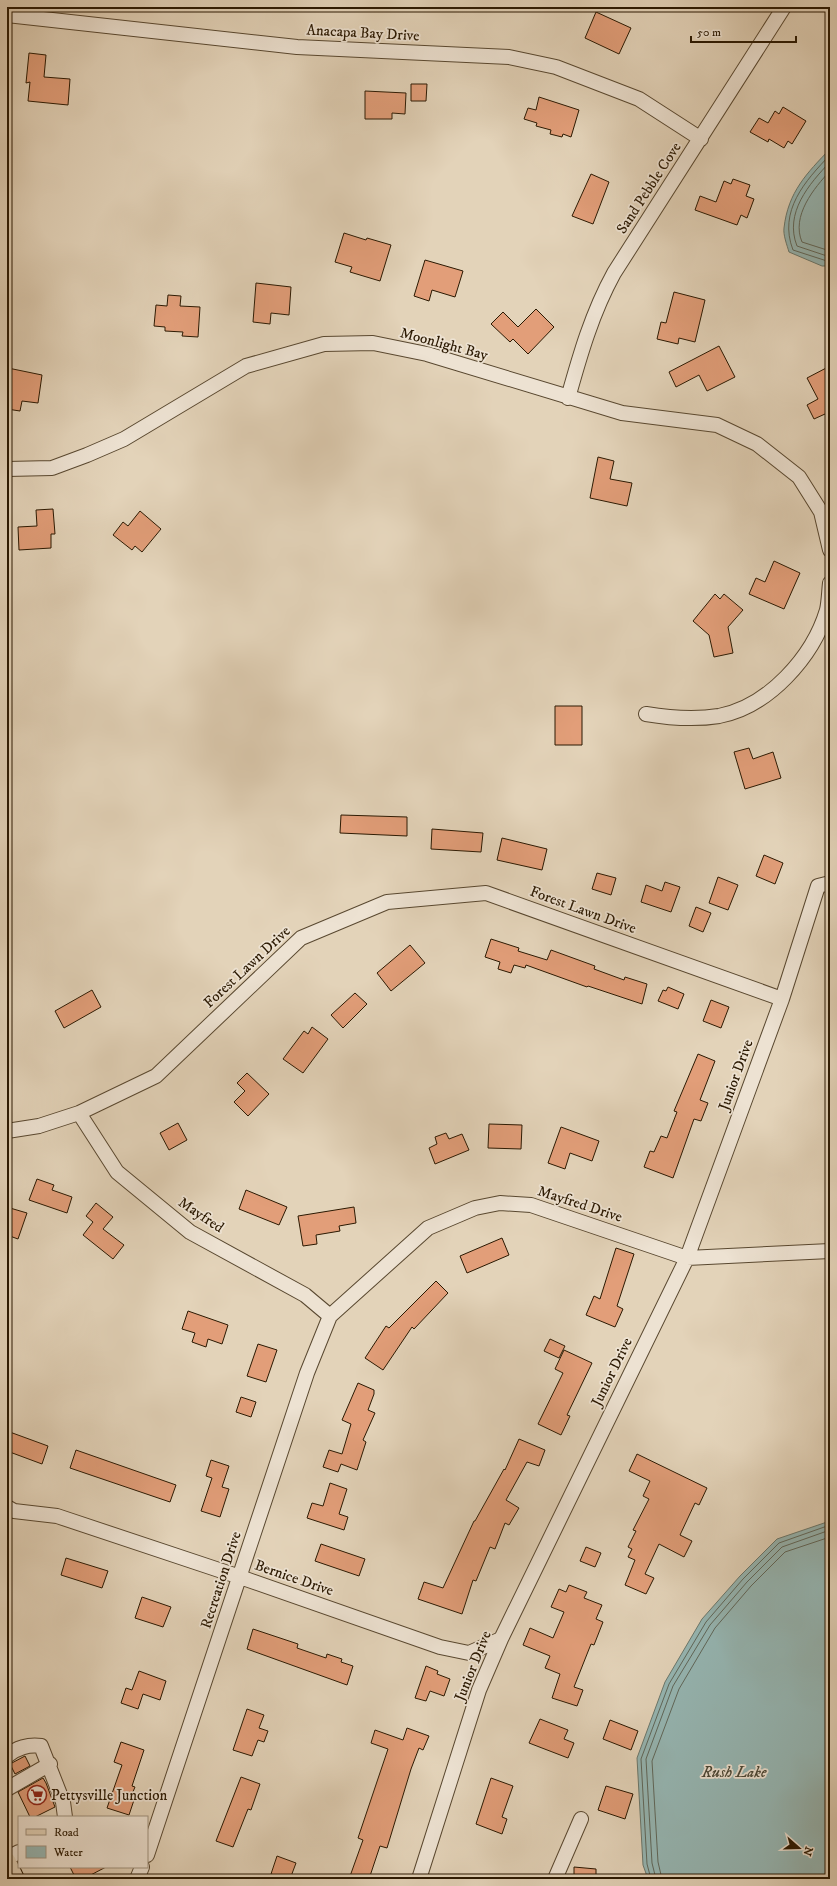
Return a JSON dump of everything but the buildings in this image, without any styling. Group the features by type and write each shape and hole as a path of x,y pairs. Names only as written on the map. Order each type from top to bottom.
{"main road":[{"path":"7,1862 15,1879"}],"street":[{"name":"Sand Pebble Cove","path":"568,398 588,328 600,299 614,274 784,7"},
{"name":"Anacapa Bay Drive","path":"7,15 297,47 509,56 556,67 640,99 701,139"},
{"name":"Moonlight Bay","path":"7,469 52,468 124,439 246,366 324,344 373,343 419,353 622,413 716,425 757,444 799,477 821,512 830,550"},
{"path":"646,714 677,719 719,716 745,708 777,685 794,669 813,643 827,609 830,582"},
{"name":"Junior Drive","path":"419,1879 479,1690 501,1639 687,1258 782,999 818,886 830,883"},
{"name":"Forest Lawn Drive","path":"7,1131 39,1126 80,1113 156,1076 301,938 386,902 486,894 782,999"},
{"name":"Mayfred","path":"80,1113 118,1172 190,1232 304,1295 330,1316"},
{"name":"Mayfred Drive","path":"330,1316 428,1228 475,1208 500,1203 531,1205 687,1258 830,1251"},
{"name":"Recreation Drive","path":"148,1852 307,1373 330,1316"},
{"name":"Bernice Drive","path":"9,1512 57,1516 240,1577 440,1647 469,1653 501,1639"},
{"path":"7,1756 14,1750 36,1745 41,1746 50,1764 63,1802 64,1816"},
{"path":"7,1789 50,1764"},
{"path":"555,1879 581,1819"},
{"path":"7,1858 18,1852"},
{"path":"137,1879 142,1868"}],"water":[{"path":"830,149 830,266 822,266 789,252 784,228 786,215 794,194 806,175"},
{"name":"Rush Lake","path":"830,1521 830,1879 648,1879 643,1865 637,1758 665,1682 702,1619 740,1576 777,1539"}],"place":[{"name":"Pettysville Junction","path":"37,1795"}]}
